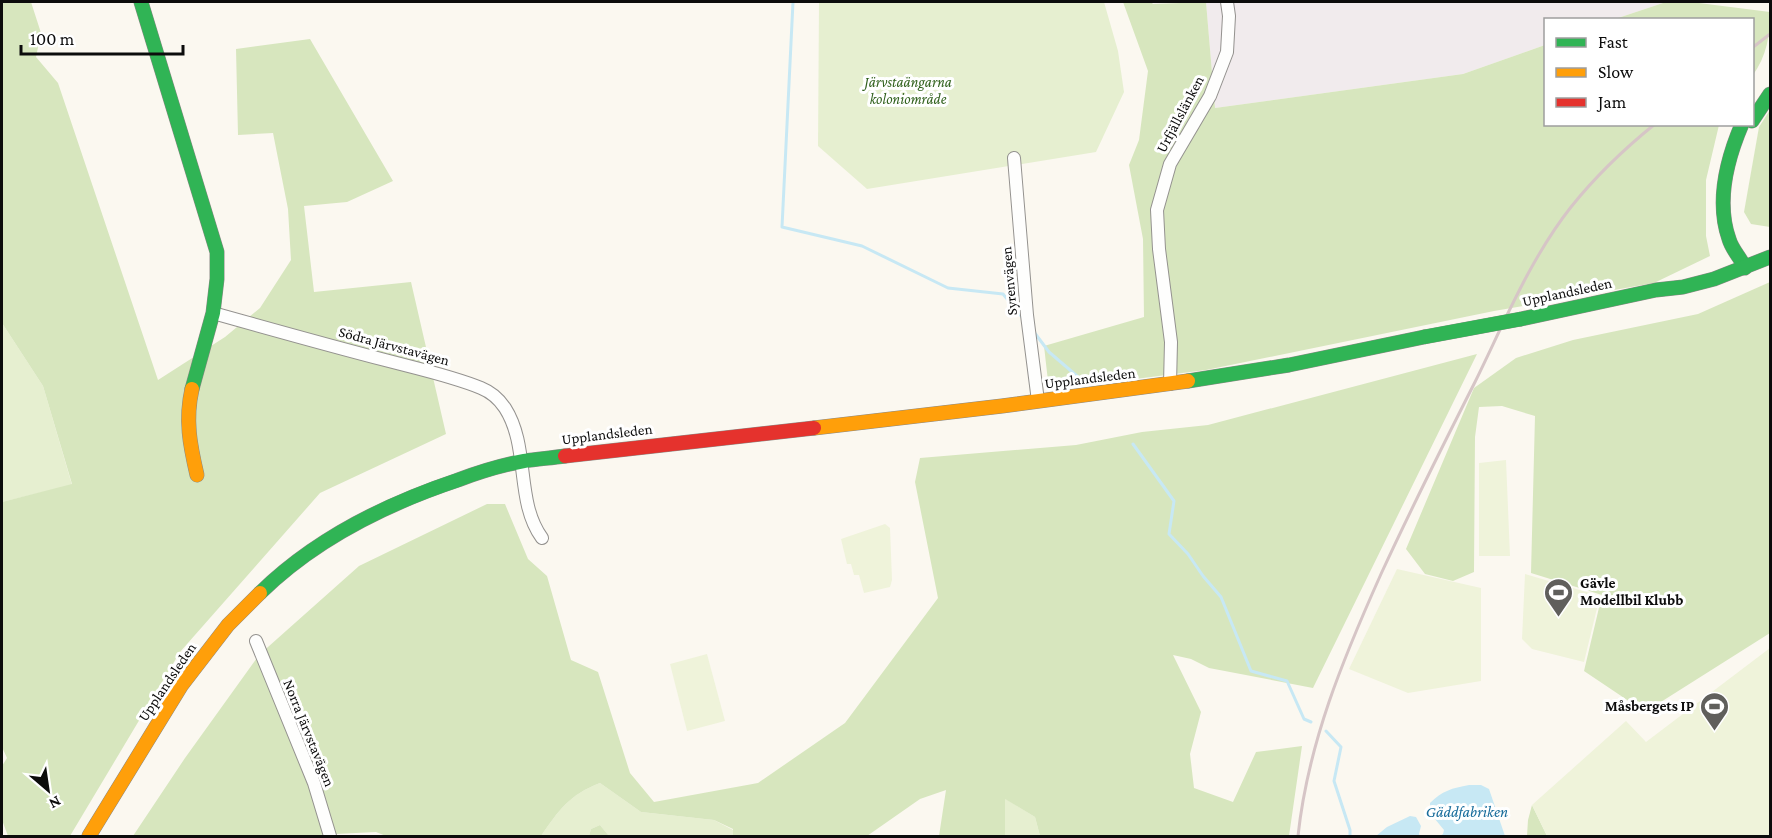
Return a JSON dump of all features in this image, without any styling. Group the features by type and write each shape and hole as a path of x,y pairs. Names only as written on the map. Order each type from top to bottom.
{"street":[{"path":"141,2 218,252 213,313 198,359 189,401 188,436 197,474"},
{"name":"Urfjällslänken","path":"1170,384 1171,342 1156,210 1170,164 1210,96 1227,52 1229,16 1227,2"},
{"path":"1754,102 1770,82"},
{"path":"1754,120 1770,94"},
{"path":"1741,126 1731,151 1725,186 1728,239 1743,263"},
{"path":"1743,263 1742,244 1734,219 1734,186 1739,154 1751,126"},
{"name":"Syrenvägen","path":"1014,158 1029,337 1038,401"},
{"path":"1743,263 1770,245"},
{"path":"1743,263 1770,257"},
{"name":"Upplandsleden","path":"89,837 189,674 237,615 311,550 355,522 438,485 473,473 522,461 1038,401 1170,384 1293,364 1656,290 1681,278 1743,263"},
{"name":"Södra Järvstavägen","path":"213,313 482,388 493,395 504,407 512,423 522,461"},
{"path":"522,461 528,505 542,538"},
{"name":"Norra Järvstavägen","path":"256,641 314,783 330,837"}],"shaded area":[{"path":"1206,2 1666,2 1618,18 1544,18 1544,45 1463,74 1215,108"}],"green space":[{"path":"2,2 31,2 41,33 36,57 58,83 158,380 225,337 260,308 291,260 288,209 273,133 238,135 236,49 310,39 393,181 347,202 304,206 314,292 411,282 446,434 320,493 180,652 70,836 8,836 2,820 2,766 7,758 2,747 2,502 72,484 43,386 2,323"},
{"name":"Järvstaängarna koloniområde","path":"819,2 1104,2 1118,51 1124,92 1096,152 867,189 818,146"},
{"path":"1123,2 1151,2 1153,4 1206,2 1215,108 1463,74 1544,45 1544,126 1719,126 1706,180 1706,236 1710,256 1654,283 1494,311 1206,370 1049,390 1044,346 1144,317 1143,239 1129,165 1139,140 1148,71"},
{"path":"1666,2 1691,2 1770,12 1770,29 1767,45 1754,73 1754,18 1618,18"},
{"path":"1770,110 1770,227 1751,224 1744,212 1759,127"},
{"path":"1770,282 1770,633 1645,712 1584,671 1602,595 1531,573 1535,416 1502,406 1479,407 1475,437 1474,572 1453,581 1425,574 1406,549 1474,388 1516,358 1573,340 1698,314"},
{"path":"2,323 43,386 72,485 2,502"},
{"path":"1477,354 1313,688 1209,668 1191,659 1173,655 1201,712 1190,754 1194,788 1233,802 1256,752 1302,746 1289,836 1040,836 1035,817 1005,799 1005,836 939,836 946,790 920,799 867,836 733,836 733,829 714,820 641,812 600,783 572,798 553,818 541,836 386,836 376,832 333,836 133,836 185,758 259,655 359,566 487,504 505,504 528,559 547,576 571,660 598,672 630,773 654,802 758,783 845,723 938,598 915,482 920,458 1076,445 1142,432 1208,425"},
{"path":"1506,460 1510,556 1479,556 1479,463"},
{"path":"885,524 890,528 892,580 890,587 864,593 859,575 854,575 851,564 847,564 841,539"},
{"path":"1397,569 1481,588 1481,681 1408,693 1349,669"},
{"name":"Gävle Modellbil Klubb","path":"1525,574 1600,596 1584,662 1532,649 1522,639"},
{"name":"Måsbergets IP","path":"1770,648 1770,836 1547,836 1532,805 1626,721 1646,742"},
{"path":"707,654 725,721 687,731 670,664"},
{"path":"600,783 641,812 714,820 733,830 733,836 609,836 600,825 591,829 589,836 541,836 553,818 572,798"},
{"path":"1004,798 1035,817 1040,836 1005,836"},
{"path":"1532,805 1547,836 1527,836"},
{"path":"600,825 609,836 589,836 591,829"}],"water":[{"name":"Gäddfabriken","path":"1469,785 1481,785 1489,789 1505,836 1440,836 1444,830 1430,813 1430,803 1448,791"},
{"name":"Gäddfabriken","path":"1410,816 1416,817 1421,826 1420,836 1376,836 1387,827"}],"waterway":[{"path":"793,2 782,227 862,246 948,288 1003,294 1022,317"},
{"path":"1034,332 1049,352 1084,382"},
{"path":"1133,444 1174,501 1169,534 1188,554 1221,597 1251,671 1287,681 1304,719 1311,722"},
{"path":"1326,731 1341,747 1334,781 1350,836"}],"railway":[{"path":"1754,46 1770,34"},
{"path":"1298,836 1310,768 1319,735 1353,638 1404,525 1518,292 1556,227 1571,207 1610,164 1653,126"}],"traffic: fast":[{"path":"141,2 217,252 213,313 192,389"},
{"path":"1754,118 1770,94"},
{"path":"1741,126 1728,166 1723,210 1730,243 1745,268"},
{"path":"1521,319 1656,290 1683,287 1714,279 1770,257"},
{"path":"1424,337 1521,319"},
{"path":"1188,381 1289,365 1424,337"},
{"path":"260,593 304,556 328,540 404,500 499,467 524,461 565,456"}],"traffic: slow":[{"path":"814,428 1188,381"},
{"path":"192,389 189,432 197,475"},
{"path":"89,836 181,686 228,625 260,593"}],"traffic: jam":[{"path":"565,456 814,428"}],"place":[{"name":"Gävle Modellbil Klubb","path":"1559,618"},
{"name":"Måsbergets IP","path":"1715,732"}]}
